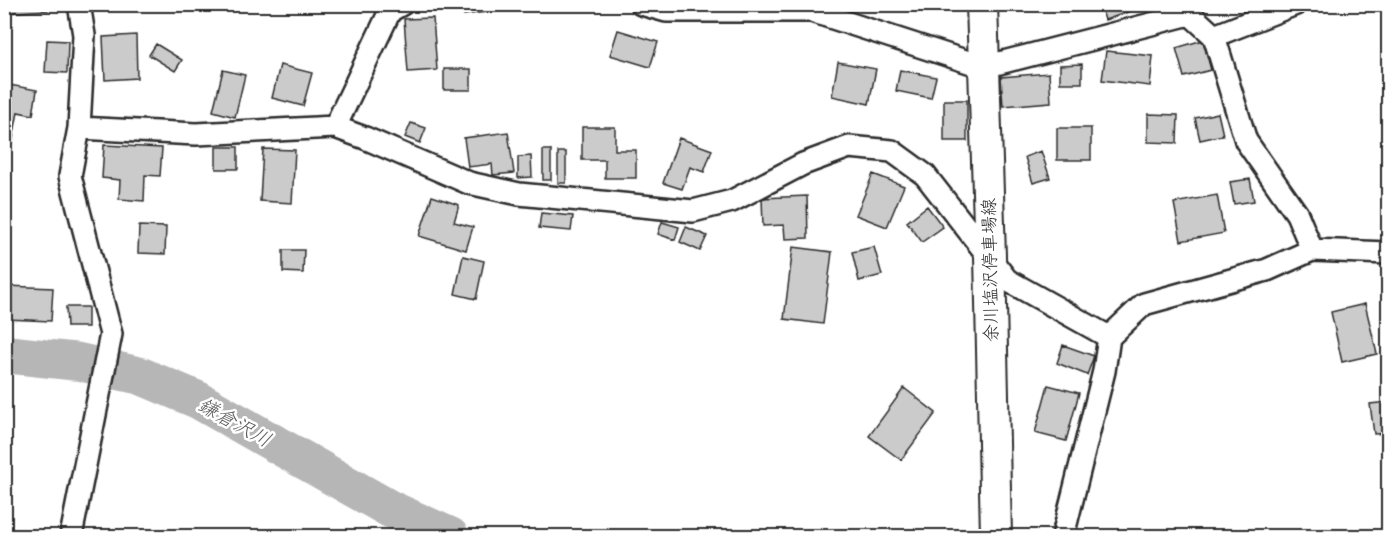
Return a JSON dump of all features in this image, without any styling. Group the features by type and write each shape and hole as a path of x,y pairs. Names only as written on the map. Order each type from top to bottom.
{"main road":[{"name":"余川塩沢停車場線","path":"982,4 996,537"}],"street":[{"path":"72,537 111,334 70,176 79,128 84,35 79,4"},
{"path":"335,127 390,11 402,4"},
{"path":"641,4 666,11 811,11 984,67 1189,9 1215,36 1246,141 1297,214 1312,250"},
{"path":"1215,36 1296,4"},
{"path":"79,128 196,134 335,127 469,183 519,194 693,211 732,201 803,164 849,147 892,151 925,175 1007,280 1109,337"},
{"path":"1063,537 1104,371 1109,337 1144,304 1267,270 1312,250 1389,253"}],"building":[{"path":"4,4 48,4 48,10 4,13"},
{"path":"463,4 492,4 493,11 464,15"},
{"path":"1100,4 1129,4 1131,11 1105,20"},
{"path":"433,18 437,70 408,72 404,19"},
{"path":"618,30 658,42 650,67 610,55"},
{"path":"136,35 137,78 105,80 103,37"},
{"path":"47,40 68,41 67,73 45,72"},
{"path":"1203,40 1211,70 1184,77 1176,48"},
{"path":"156,44 182,60 175,71 149,55"},
{"path":"1106,51 1153,56 1150,86 1102,80"},
{"path":"838,62 876,69 869,104 832,96"},
{"path":"1082,64 1082,83 1060,83 1060,65"},
{"path":"280,65 312,73 303,106 272,98"},
{"path":"444,69 471,69 471,90 444,90"},
{"path":"223,70 245,75 235,117 213,111"},
{"path":"900,70 936,77 931,98 896,91"},
{"path":"1049,73 1051,102 1003,106 1001,77"},
{"path":"4,84 37,90 33,115 18,112 12,144 4,142"},
{"path":"944,100 967,100 967,141 944,141"},
{"path":"1218,113 1223,135 1200,140 1195,118"},
{"path":"1148,114 1178,115 1177,143 1148,142"},
{"path":"411,123 426,128 420,143 405,137"},
{"path":"582,127 615,127 615,150 636,150 636,178 605,178 605,160 582,160"},
{"path":"1057,128 1091,128 1091,160 1057,160"},
{"path":"508,132 514,173 493,175 492,164 468,167 464,138"},
{"path":"679,138 712,150 704,172 690,167 682,189 663,183"},
{"path":"104,145 162,148 160,176 145,175 144,201 119,199 120,180 102,178"},
{"path":"216,147 238,147 238,169 216,169"},
{"path":"263,149 295,150 292,203 260,201"},
{"path":"543,150 551,150 551,180 543,180"},
{"path":"1041,151 1050,178 1033,183 1025,157"},
{"path":"558,152 566,152 566,183 558,183"},
{"path":"531,156 532,177 518,178 518,157"},
{"path":"873,174 904,186 887,227 856,215"},
{"path":"1250,179 1254,201 1234,204 1230,182"},
{"path":"1217,195 1224,233 1181,241 1174,203"},
{"path":"432,196 459,205 454,222 473,227 466,250 419,236"},
{"path":"807,196 808,238 785,239 784,225 763,226 762,198"},
{"path":"927,206 943,227 922,242 907,222"},
{"path":"541,213 573,216 571,231 539,228"},
{"path":"662,222 679,227 675,240 658,234"},
{"path":"139,226 166,227 165,254 138,253"},
{"path":"686,227 707,236 700,251 680,242"},
{"path":"793,247 832,252 823,324 784,319"},
{"path":"874,247 882,275 859,281 852,252"},
{"path":"283,250 304,250 303,273 283,272"},
{"path":"463,256 484,261 476,299 455,294"},
{"path":"7,286 53,288 51,321 6,319"},
{"path":"1365,304 1377,354 1342,362 1331,312"},
{"path":"66,307 88,307 88,327 67,327"},
{"path":"1063,345 1094,356 1087,375 1057,363"},
{"path":"1048,385 1079,393 1066,441 1035,433"},
{"path":"904,388 936,413 901,460 869,436"},
{"path":"1388,402 1388,433 1374,434 1370,404"}],"waterway":[{"name":"鎌倉沢川","path":"4,354 79,362 141,376 198,400 390,509 450,536"}]}
